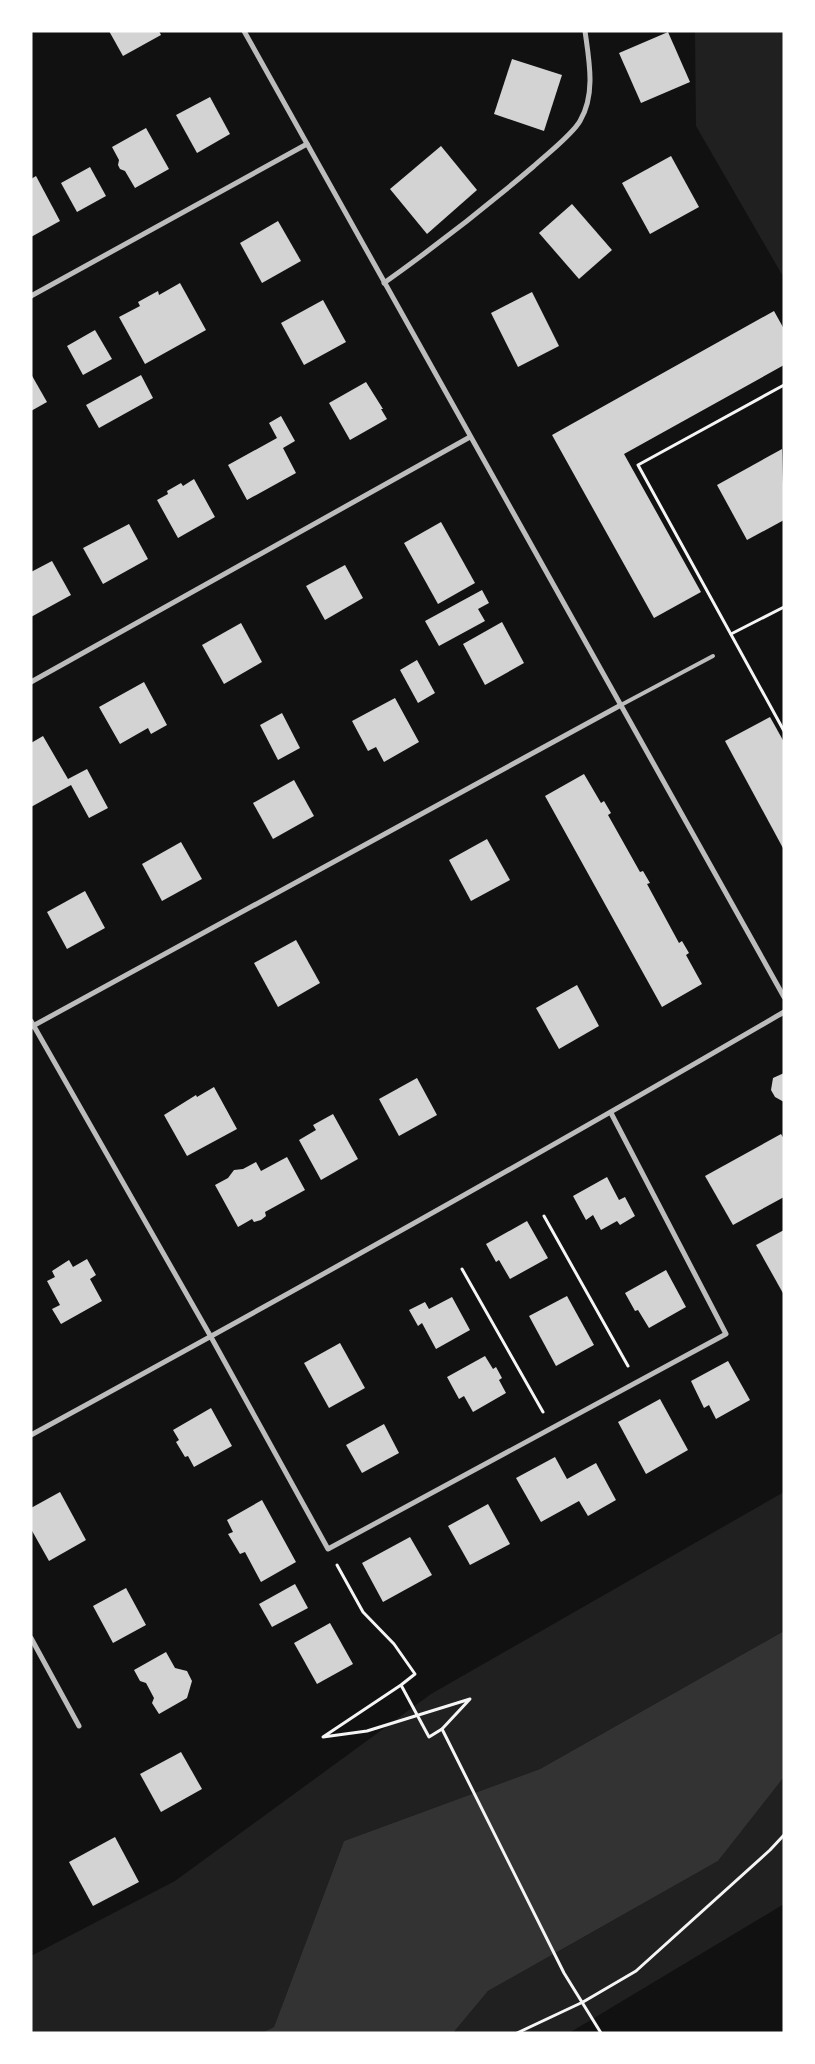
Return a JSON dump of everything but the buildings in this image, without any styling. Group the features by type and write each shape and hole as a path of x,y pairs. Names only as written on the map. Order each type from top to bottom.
{"street":[{"path":"244,31 784,997"},
{"path":"384,283 480,212 558,144 580,121 590,93 585,31"},
{"path":"31,296 306,144"},
{"path":"31,682 470,437"},
{"path":"611,1113 726,1334 328,1549 211,1337 32,1025 621,705"},
{"path":"31,1435 211,1337 611,1113 784,1012"},
{"path":"31,1638 80,1726"}],"lane":[{"path":"621,705 713,656"}],"path":[{"path":"783,386 638,465 784,730"},
{"path":"731,634 784,607"},
{"path":"544,1216 637,1381"},
{"path":"462,1269 552,1428"},
{"path":"328,1549 363,1612 394,1644 415,1674 323,1737 367,1731 418,1716 470,1699 442,1729 429,1737 418,1716 402,1684"},
{"path":"442,1729 564,1973 601,2033"},
{"path":"517,2033 583,2002 636,1971 770,1850 784,1835"}],"shaded area":[{"path":"695,31 784,31 784,278 696,126"},
{"path":"784,1492 784,1631 540,1769 344,1841 274,2027 261,2033 31,2033 31,1956 175,1881 431,1694"},
{"path":"784,1631 784,1777 718,1861 488,1991 453,2033 261,2033 274,2027 344,1841 540,1769"},
{"path":"784,1777 784,1904 569,2033 453,2033 488,1991 718,1861"}]}
